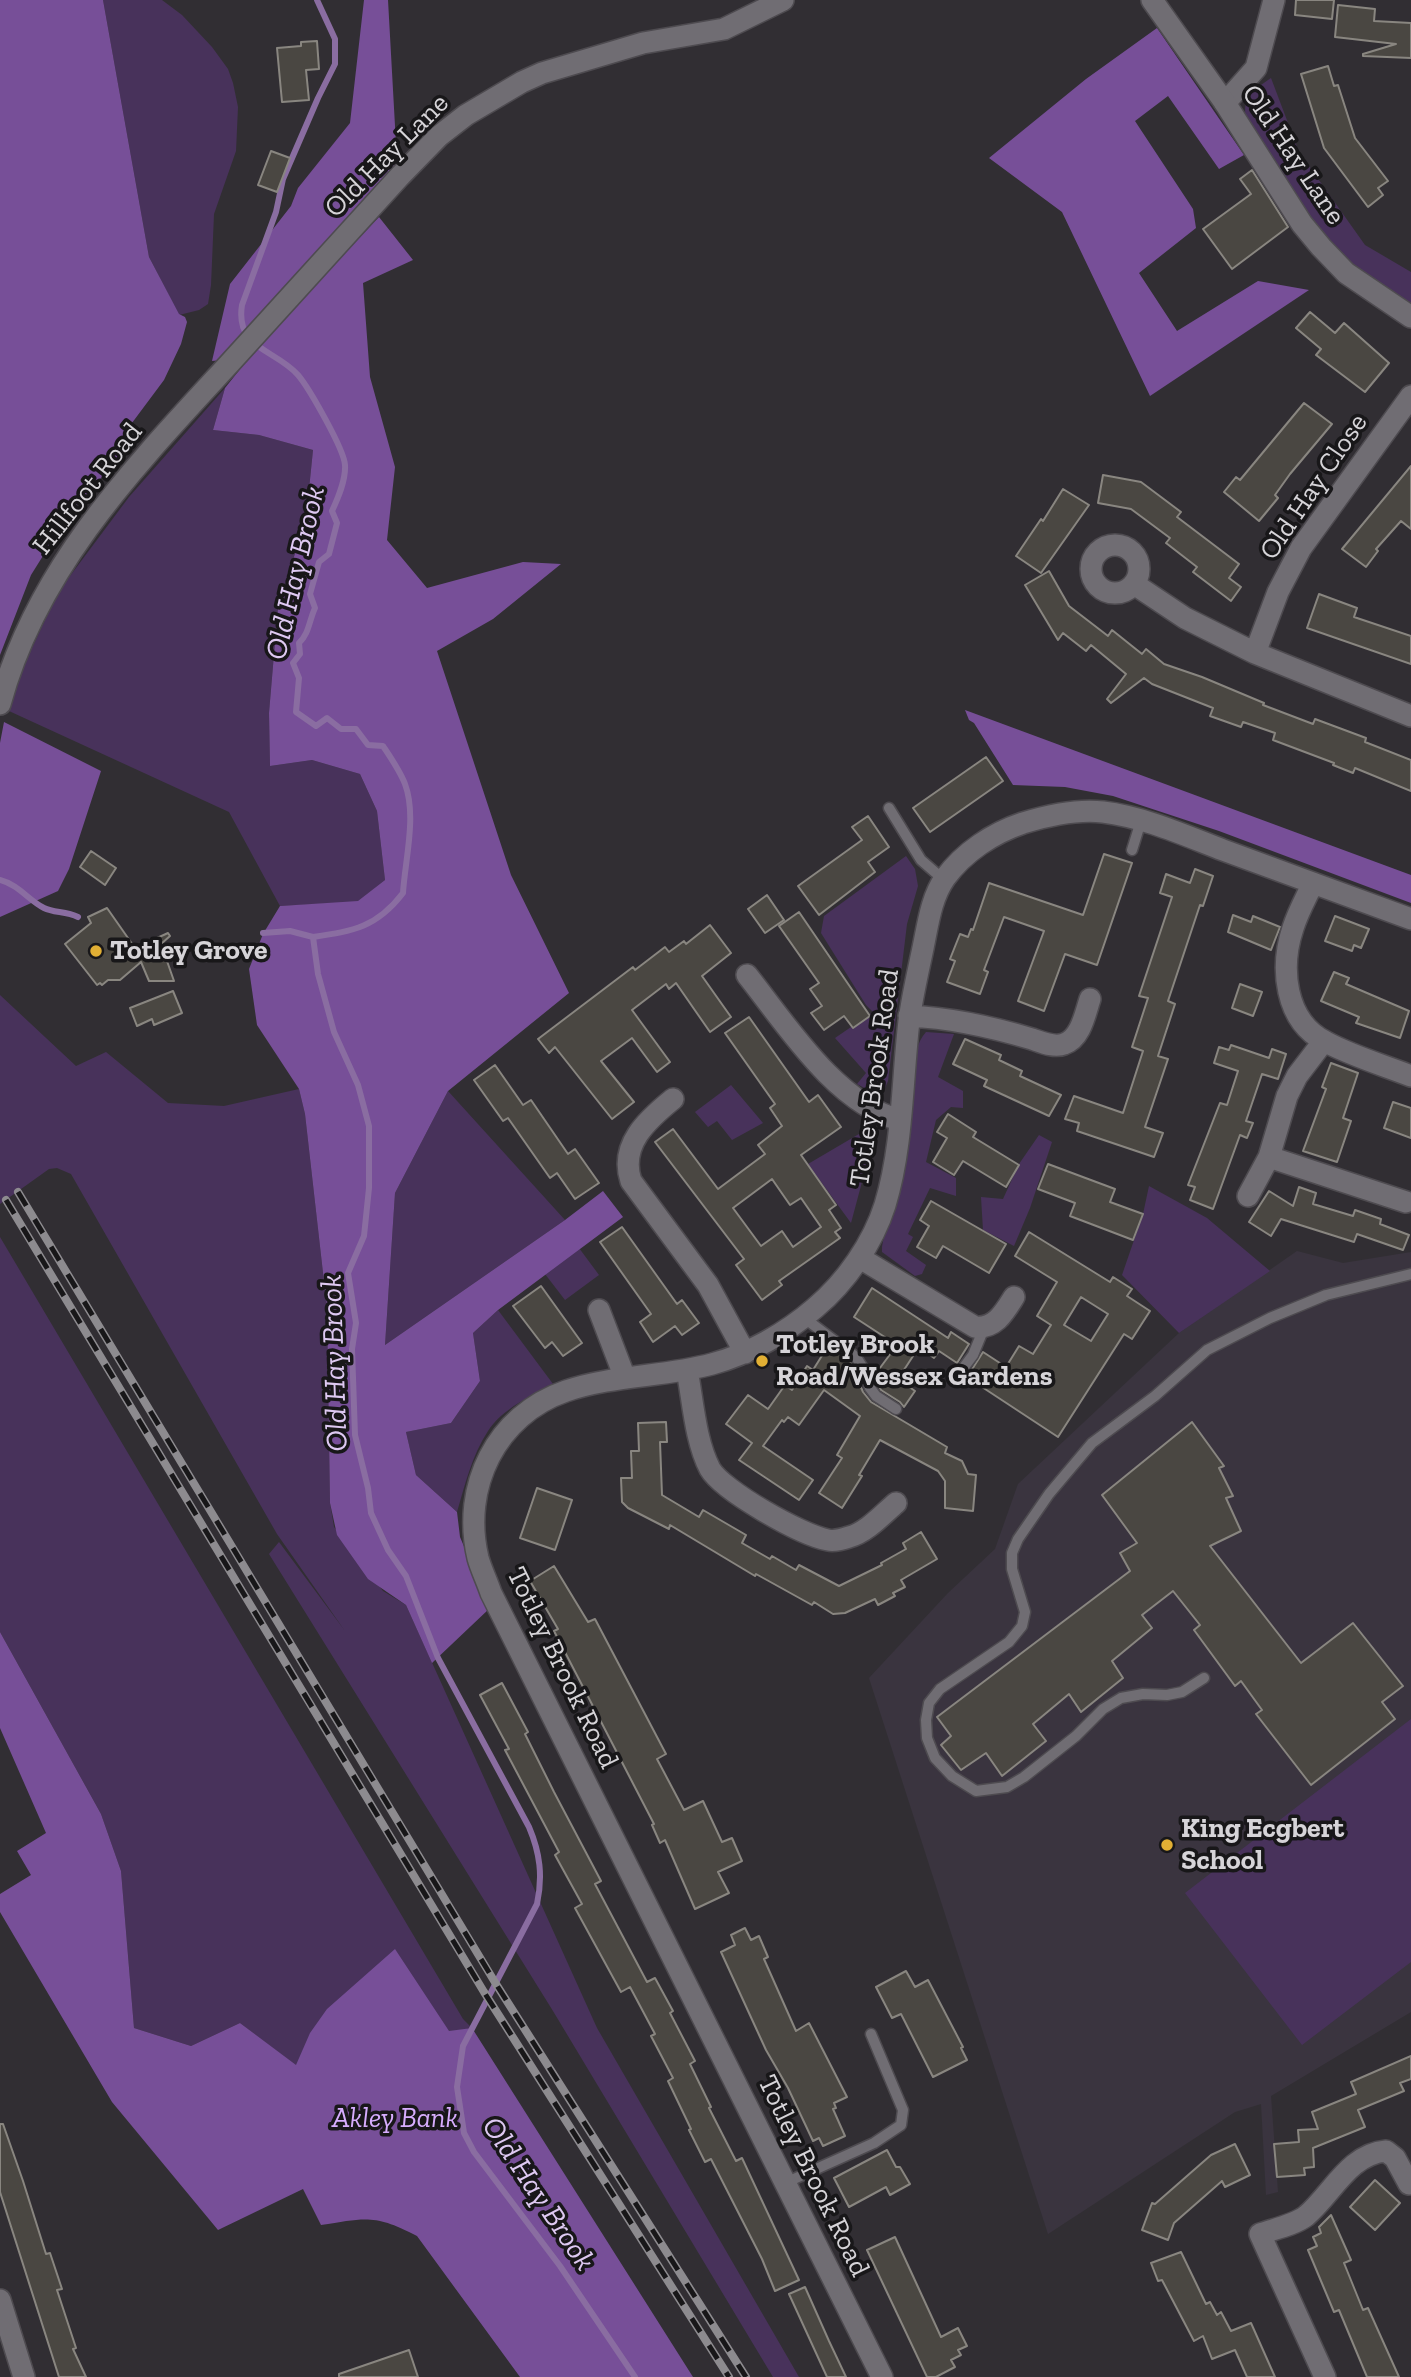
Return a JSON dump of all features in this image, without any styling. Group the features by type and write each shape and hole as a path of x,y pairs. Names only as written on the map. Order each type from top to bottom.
{"street":[{"name":"Old Hay Lane","path":"173,425 404,171 439,136 486,102 542,73 643,43 724,29 783,0"},
{"name":"Old Hay Lane","path":"1152,0 1225,103 1302,224 1346,273 1411,317"},
{"path":"1225,103 1255,68 1274,0"},
{"name":"Old Hay Close","path":"1255,653 1278,592 1301,548 1411,396"},
{"name":"Hillfoot Road","path":"0,704 9,670 42,597 95,516 173,425"},
{"path":"1134,584 1185,618 1255,653 1411,716"},
{"name":"Totley Brook Road","path":"882,2377 491,1593 478,1556 474,1512 485,1462 500,1438 539,1404 565,1391 625,1378 687,1370 745,1353 817,1307 860,1258 884,1207 892,1174 900,1120 909,1016 932,905 944,880 962,859 987,840 1006,829 1035,819 1099,811 1172,830 1411,919"},
{"path":"1312,883 1293,929 1286,962 1287,985 1292,1005 1301,1020 1323,1042 1411,1076"},
{"path":"747,975 807,1050 839,1084 869,1107 900,1120"},
{"path":"909,1016 962,1022 1048,1044 1062,1045 1082,1026 1090,999"},
{"path":"1248,1196 1269,1157 1287,1096 1297,1076 1323,1042"},
{"path":"673,1099 642,1126 628,1158 627,1169 631,1181 708,1285 745,1353"},
{"path":"1269,1157 1406,1202"},
{"path":"860,1258 975,1327 984,1328 991,1325 1003,1315 1014,1297"},
{"path":"599,1310 625,1378"},
{"path":"687,1370 703,1451 718,1480 732,1492 789,1524 829,1541 852,1536 896,1503"},
{"path":"1325,2377 1260,2234 1303,2218 1354,2165 1374,2152 1386,2151 1395,2158 1409,2184"},
{"path":"0,2300 24,2377"}],"lane":[{"path":"889,808 921,860 944,880"},
{"path":"1132,849 1141,821"},
{"path":"1204,1678 1182,1692 1121,1698 1103,1709 1076,1737 1007,1787 976,1791 952,1776 935,1758 927,1738 929,1703 940,1689 1009,1642 1022,1626 1025,1612 1012,1569 1012,1553 1049,1494 1092,1443 1155,1396 1207,1350 1270,1318 1326,1295 1411,1274"},
{"path":"803,1317 856,1357 876,1396 896,1409"},
{"path":"961,1371 973,1355 984,1328"},
{"path":"785,2183 874,2143 901,2125 904,2110 871,2034"}],"shaded area":[{"path":"103,0 162,0 182,15 212,47 228,69 233,83 238,107 236,151 214,214 208,304 199,310 179,315 149,257"},
{"path":"1271,78 1299,152 1365,245 1411,272 1411,305 1361,276 1330,248 1246,120 1247,99 1254,90"},
{"path":"225,388 213,430 259,435 313,450 306,519 278,607 269,713 270,766 312,760 360,774 377,811 385,880 358,902 280,906 229,812 9,711 20,674 58,592 129,497"},
{"path":"906,856 915,869 918,886 907,924 888,1081 885,1088 868,1090 857,1084 866,1073 835,1038 873,1012 821,933 824,916"},
{"path":"0,995 76,1066 106,1052 168,1103 224,1106 299,1089 305,1114 327,1308 330,1503 334,1527 383,1591 406,1605 597,2028 799,2377 773,2377 553,2011 269,1554 279,1542 345,1631 277,1534 71,1174 57,1168 49,1169 0,1204"},
{"path":"926,1032 954,1034 938,1077 963,1091 963,1108 951,1107 936,1120 926,1162 956,1178 956,1196 930,1188 908,1234 913,1237 906,1251 926,1265 922,1274 915,1276 882,1252 882,1247 904,1176 912,1116 914,1061 920,1040"},
{"path":"731,1085 763,1123 732,1140 717,1121 708,1127 695,1112"},
{"path":"448,1091 565,1220 385,1345 395,1193"},
{"path":"859,1134 873,1141 876,1147 872,1160 866,1167 851,1223 808,1164"},
{"path":"1039,1135 1052,1142 1014,1246 983,1230 981,1197 1003,1199 1019,1164"},
{"path":"1149,1186 1207,1218 1270,1271 1179,1333 1122,1275 1143,1214"},
{"path":"0,1237 463,2019 472,2028 296,2066 240,2023 191,2046 134,2028 121,1871 101,1814 0,1632"},
{"path":"579,1248 599,1275 565,1300 545,1274"},
{"name":"King Ecgbert School","path":"1297,1251 1343,1263 1411,1252 1411,2012 1271,2096 1278,2192 1266,2195 1261,2104 1235,2112 1048,2234 869,1678 948,1593 995,1549 1018,1484 1179,1333"},
{"path":"498,1310 553,1384 509,1410 488,1431 473,1460 457,1512 416,1475 406,1432 451,1423 480,1381 473,1333"},
{"path":"1411,1719 1411,1962 1302,2045 1185,1893"}],"green space":[{"path":"0,0 103,0 149,257 179,314 185,317 187,322 181,344 164,380 123,435 121,456 71,511 31,575 0,655"},
{"path":"364,0 388,0 396,144 400,168 222,360 212,361 230,284 291,206 298,188 350,123"},
{"path":"1157,28 1244,155 1219,169 1168,96 1135,121 1193,209 1196,228 1139,273 1177,331 1258,281 1309,290 1150,396 1062,212 989,158 1086,79"},
{"path":"379,217 413,260 363,283 370,377 395,467 387,540 427,588 523,562 561,564 493,619 437,651 511,875 569,993 448,1091 395,1193 385,1345 603,1191 623,1217 498,1310 473,1333 480,1381 451,1423 406,1432 416,1475 457,1512 460,1537 490,1608 432,1663 406,1605 368,1579 337,1535 330,1503 327,1308 305,1114 299,1089 257,1025 249,969 263,934 280,906 358,901 385,880 377,811 360,774 312,760 270,766 269,713 278,607 306,519 313,450 259,435 213,430 225,388 265,338"},
{"path":"965,710 1411,875 1411,903 1219,831 1113,796 1065,787 1013,785"},
{"path":"4,722 101,771 69,869 58,891 0,917 0,743"},
{"name":"Akley Bank","path":"0,1632 101,1814 121,1871 134,2028 191,2046 240,2023 296,2065 310,2033 327,2009 395,1949 449,2031 472,2028 693,2377 520,2377 417,2236 380,2221 321,2225 303,2189 218,2230 112,2102 0,1912 0,1894 31,1875 17,1851 46,1833 0,1728"}],"building":[{"path":"1296,0 1334,0 1332,19 1295,15"},
{"path":"1338,5 1375,9 1374,21 1411,23 1411,58 1363,56 1396,44 1335,37"},
{"path":"317,41 319,69 306,70 309,100 282,102 277,48 301,46 301,42"},
{"path":"1328,66 1334,86 1338,85 1355,138 1388,181 1378,188 1383,195 1368,207 1324,148 1301,74"},
{"path":"271,151 290,158 277,192 258,185"},
{"path":"1252,170 1288,227 1232,269 1203,229 1251,194 1240,179"},
{"path":"1310,312 1335,333 1344,323 1389,363 1365,392 1316,355 1321,349 1296,328"},
{"path":"1304,403 1332,424 1290,474 1275,495 1278,498 1259,521 1224,492 1236,477 1240,480"},
{"path":"1411,466 1411,529 1401,521 1376,549 1378,551 1366,567 1342,549"},
{"path":"1103,475 1141,482 1181,512 1177,517 1239,564 1229,578 1241,587 1231,601 1193,572 1197,567 1166,543 1170,538 1131,509 1098,503"},
{"path":"1063,489 1089,505 1041,573 1016,556"},
{"path":"1049,571 1069,606 1108,636 1112,630 1142,654 1146,649 1164,664 1202,677 1313,724 1315,719 1366,738 1365,742 1411,760 1411,791 1355,768 1353,773 1273,740 1275,733 1243,722 1241,727 1210,716 1213,708 1152,684 1144,678 1111,703 1107,699 1126,674 1091,645 1086,651 1063,633 1058,640 1025,585"},
{"path":"1319,594 1357,608 1354,617 1411,636 1411,664 1307,628"},
{"path":"986,757 1003,781 930,832 913,808"},
{"path":"868,816 889,847 868,862 875,872 819,915 798,886 862,840 852,827"},
{"path":"91,851 116,868 105,885 80,867"},
{"path":"1104,854 1132,863 1097,965 1065,954 1044,1011 1018,1001 1044,931 1004,917 984,970 988,972 980,994 947,982 955,961 950,959 960,934 968,937 971,929 973,930 989,883 1083,915"},
{"path":"1195,869 1213,876 1203,906 1200,905 1168,1001 1175,1004 1158,1056 1168,1059 1145,1127 1163,1133 1154,1157 1077,1131 1079,1123 1065,1119 1074,1096 1123,1113 1143,1051 1132,1047 1148,998 1139,996 1172,897 1160,893 1166,874 1190,883"},
{"path":"767,895 784,920 765,933 748,909"},
{"name":"Totley Grove","path":"107,908 135,948 168,933 170,936 161,944 174,981 149,981 141,962 120,980 108,980 97,985 65,944 91,923 88,917"},
{"path":"799,912 870,1016 853,1028 844,1016 824,1030 811,1013 822,1006 810,989 819,983 779,926"},
{"path":"1233,915 1251,922 1253,916 1280,927 1271,950 1228,932"},
{"path":"1335,916 1369,929 1361,948 1354,945 1352,951 1325,941"},
{"path":"710,925 731,953 702,976 731,1017 710,1032 676,983 669,989 666,984 632,1010 670,1062 657,1072 632,1038 601,1061 634,1102 612,1119 555,1047 549,1053 538,1039 633,967 635,970 665,947 669,952 684,941 686,944"},
{"path":"1334,972 1349,978 1346,984 1409,1011 1400,1038 1356,1023 1359,1017 1321,1001"},
{"path":"1240,984 1262,992 1253,1016 1232,1008"},
{"path":"173,991 182,1013 154,1025 152,1019 137,1026 130,1008"},
{"path":"749,1017 809,1102 818,1095 841,1127 801,1155 836,1205 829,1210 841,1228 835,1232 840,1238 779,1281 782,1285 762,1300 736,1265 744,1259 655,1142 673,1129 718,1189 765,1154 758,1145 782,1126 770,1108 775,1104 725,1033","holes":["772,1179 790,1205 801,1198 821,1227 793,1247 782,1231 761,1246 733,1208"]},
{"path":"965,1039 1001,1055 999,1060 1022,1071 1020,1076 1061,1095 1049,1116 984,1086 987,1080 953,1064"},
{"path":"1231,1045 1269,1058 1272,1049 1286,1054 1278,1079 1262,1074 1246,1121 1253,1123 1247,1138 1240,1135 1213,1209 1190,1200 1195,1187 1188,1185 1220,1103 1227,1105 1238,1071 1214,1063 1219,1047 1229,1050"},
{"path":"1331,1063 1358,1073 1343,1118 1351,1121 1337,1162 1303,1151 1326,1089 1322,1087"},
{"path":"495,1065 523,1105 531,1100 568,1154 575,1149 599,1183 575,1199 557,1173 550,1178 508,1118 503,1121 474,1080"},
{"path":"1393,1102 1411,1108 1411,1138 1384,1128"},
{"path":"948,1114 976,1132 973,1137 1019,1165 1006,1187 963,1161 954,1175 933,1162 947,1138 937,1132"},
{"path":"1048,1164 1115,1189 1110,1202 1143,1214 1133,1240 1070,1216 1075,1203 1038,1189"},
{"path":"1299,1187 1316,1193 1313,1204 1353,1216 1355,1210 1381,1219 1380,1224 1409,1235 1403,1250 1357,1234 1354,1242 1281,1219 1271,1236 1249,1222 1269,1191 1293,1206"},
{"path":"931,1201 1006,1244 989,1273 943,1246 936,1258 917,1247 929,1226 920,1220"},
{"path":"622,1227 677,1304 682,1300 699,1323 682,1335 675,1326 653,1342 640,1322 651,1314 600,1242"},
{"path":"1029,1232 1110,1282 1113,1277 1132,1289 1127,1296 1150,1311 1132,1339 1124,1334 1058,1437 982,1387 985,1382 971,1371 983,1352 1006,1367 1019,1346 1033,1354 1051,1325 1037,1316 1057,1282 1015,1256","holes":["1081,1297 1108,1314 1091,1341 1064,1325"]},
{"path":"541,1286 582,1343 563,1356 552,1342 545,1348 513,1306"},
{"path":"872,1288 948,1338 951,1332 969,1344 957,1363 939,1351 934,1358 919,1347 898,1379 915,1391 904,1407 881,1390 874,1376 897,1345 854,1317"},
{"path":"828,1346 850,1362 863,1392 871,1402 947,1447 945,1453 962,1461 968,1474 976,1475 973,1511 945,1508 945,1481 938,1471 880,1440 842,1508 819,1493 842,1458 837,1455 860,1416 824,1390 799,1425 788,1417 784,1422 782,1420 763,1446 813,1480 799,1500 739,1460 752,1443 726,1424 748,1395 768,1409 785,1385 792,1390 807,1366 813,1370"},
{"path":"666,1422 667,1442 660,1442 662,1495 699,1517 703,1510 746,1535 742,1543 770,1559 772,1556 796,1570 799,1565 839,1586 882,1565 881,1563 906,1549 903,1543 921,1532 937,1559 901,1580 905,1587 878,1605 875,1599 845,1613 833,1614 814,1602 812,1605 756,1574 755,1576 670,1525 669,1529 628,1508 622,1502 621,1478 632,1478 631,1451 639,1451 638,1423"},
{"path":"1192,1422 1224,1466 1219,1468 1233,1496 1226,1498 1241,1531 1210,1546 1301,1663 1353,1623 1403,1686 1382,1702 1395,1719 1311,1785 1256,1714 1262,1710 1241,1681 1235,1686 1194,1630 1200,1625 1173,1591 1142,1615 1152,1628 1112,1661 1123,1678 1081,1712 1069,1694 1033,1724 1046,1741 1002,1776 986,1753 961,1770 941,1745 951,1736 937,1717 1130,1571 1120,1553 1137,1543 1102,1495"},
{"path":"537,1488 572,1500 555,1550 520,1538"},
{"path":"554,1566 588,1622 595,1619 666,1754 657,1759 684,1810 703,1801 722,1842 732,1838 742,1861 718,1872 729,1893 695,1909 665,1840 660,1843 652,1825 654,1824 554,1631 558,1629 530,1581"},
{"path":"502,1683 528,1732 525,1734 554,1792 601,1881 595,1884 647,1982 655,1978 673,2011 670,2013 695,2061 690,2064 711,2107 709,2108 736,2161 742,2158 799,2280 775,2291 762,2259 711,2159 705,2162 689,2130 691,2129 668,2081 673,2078 651,2036 655,2034 630,1987 621,1992 575,1908 582,1904 555,1855 559,1852 505,1750 509,1749 480,1695"},
{"path":"745,1928 751,1940 759,1936 768,1957 764,1959 796,2031 809,2023 847,2097 834,2103 836,2108 833,2109 845,2136 823,2146 819,2138 813,2141 788,2088 766,2050 721,1952 735,1945 731,1935"},
{"path":"906,1971 915,1987 928,1980 963,2047 961,2048 967,2060 933,2077 901,2014 892,2018 876,1987"},
{"path":"1411,2056 1411,2079 1400,2083 1404,2091 1358,2110 1365,2127 1313,2148 1314,2167 1304,2168 1305,2175 1277,2177 1274,2144 1299,2142 1298,2130 1318,2129 1312,2112 1356,2094 1351,2082"},
{"path":"0,2124 3,2124 46,2254 50,2253 62,2289 57,2290 76,2348 73,2349 86,2377 59,2377 0,2192"},
{"path":"1235,2144 1250,2175 1225,2187 1222,2181 1174,2223 1168,2240 1142,2230 1152,2203 1155,2204 1211,2155"},
{"path":"887,2150 910,2184 890,2195 886,2187 849,2207 834,2178"},
{"path":"1375,2180 1400,2203 1375,2230 1350,2207"},
{"path":"1331,2215 1351,2260 1344,2263 1363,2310 1368,2308 1399,2377 1367,2377 1339,2310 1334,2312 1308,2250 1317,2246 1313,2237 1321,2233 1319,2227"},
{"path":"895,2237 941,2337 958,2328 967,2346 958,2350 961,2355 951,2360 955,2367 936,2377 927,2377 867,2250"},
{"path":"1181,2252 1206,2304 1210,2302 1217,2315 1221,2312 1231,2331 1251,2323 1275,2377 1247,2377 1235,2350 1212,2359 1203,2336 1194,2341 1162,2280 1158,2281 1151,2263"},
{"path":"805,2287 846,2377 827,2377 789,2294"},
{"path":"409,2350 418,2377 339,2377 339,2374"}],"waterway":[{"name":"Old Hay Brook","path":"317,0 335,39 335,64 283,179 276,212 242,305 241,320 251,340 298,375 333,433 345,465 343,483 332,511 337,523 329,554 319,562 310,594 315,608 307,631 299,643 300,654 293,663 299,678 296,712 316,726 327,718 341,729 356,729 368,745 383,746 403,779 410,810 403,893 384,913 364,925 313,937 318,974 334,1032 358,1085 369,1126 369,1188 364,1236 348,1273 356,1323 352,1349 355,1435 371,1513 388,1550 406,1576 438,1658 529,1827 538,1855 540,1884 537,1904 463,2046 457,2087 464,2133 474,2152 560,2266 635,2377"},
{"path":"0,880 13,885 44,908 78,917"},
{"path":"263,933 290,931 313,937"}],"railway":[{"path":"18,1192 496,1984 746,2377"},
{"path":"6,1200 484,1992 729,2377"}],"place":[{"name":"Totley Grove","path":"96,951"},
{"name":"Totley Brook Road/Wessex Gardens","path":"762,1361"},
{"name":"King Ecgbert School","path":"1167,1845"}]}
